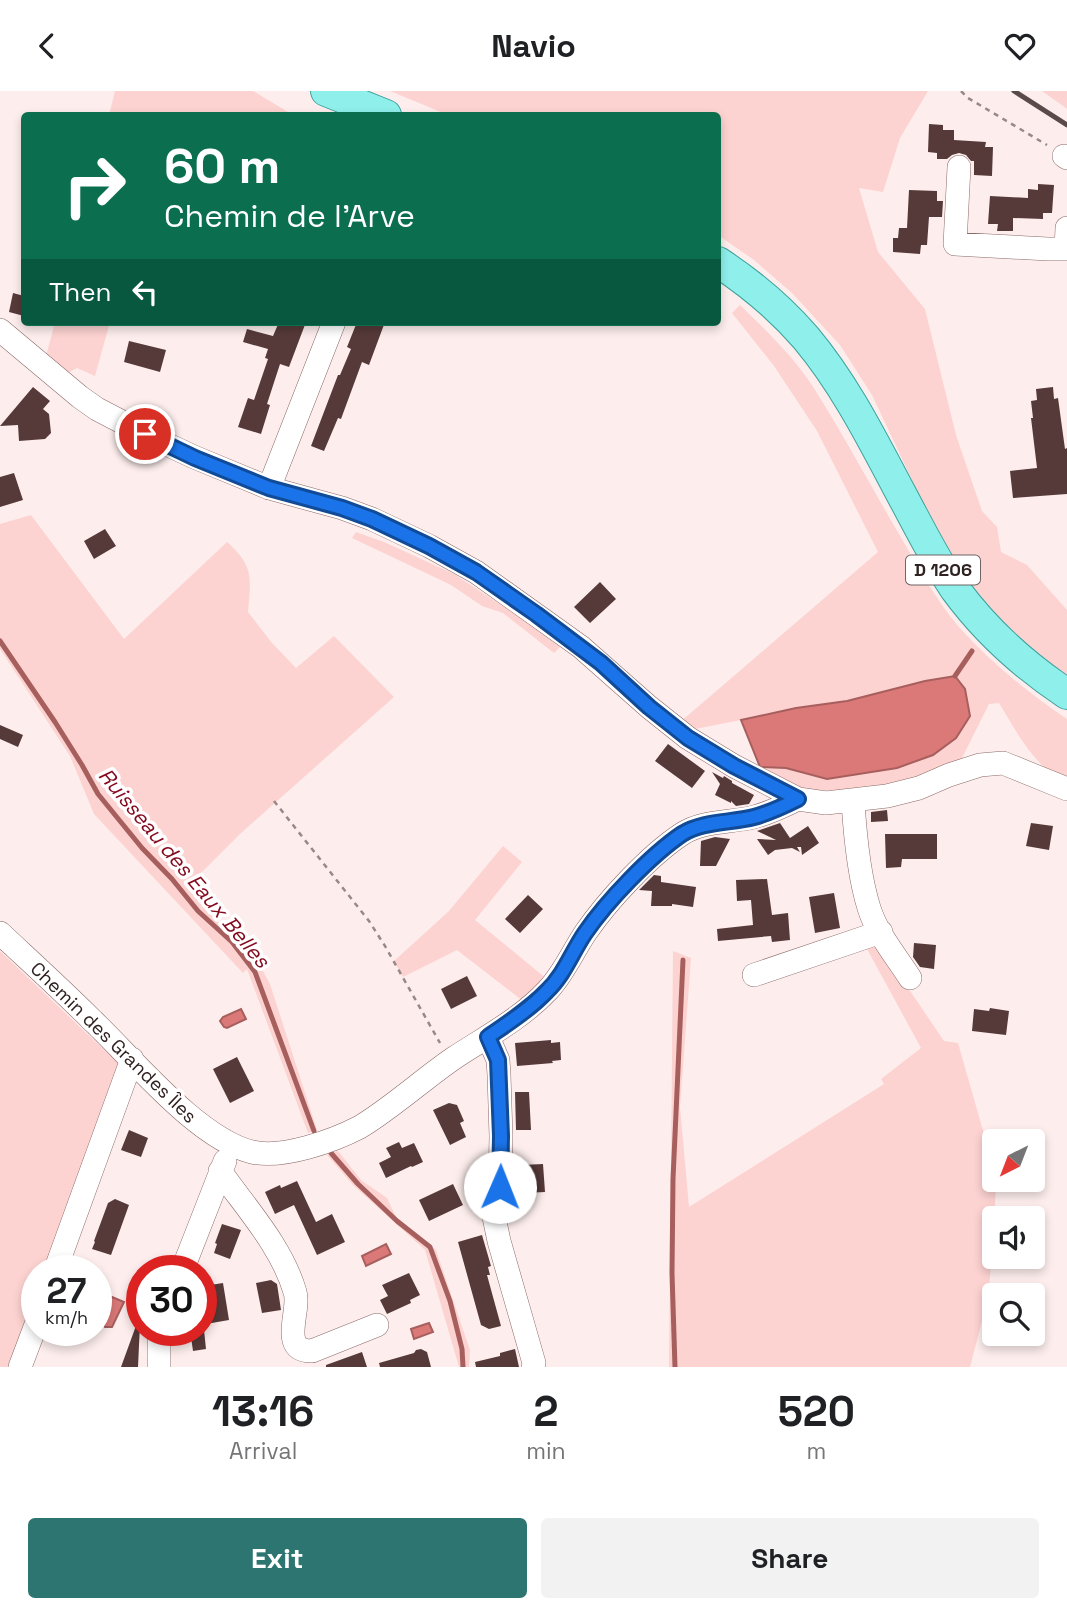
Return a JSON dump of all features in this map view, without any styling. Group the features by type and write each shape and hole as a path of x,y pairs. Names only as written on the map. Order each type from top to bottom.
{"main road":[{"path":"326,91 378,112"},
{"name":"D 1206","path":"721,264 756,290 793,324 818,354 859,415 940,565 969,606 1018,657 1067,694"}],"street":[{"path":"959,167 956,244 1066,249 1067,228"},
{"path":"269,488 332,326"},
{"path":"0,330 97,409 176,449 269,488 372,519 476,572 580,647 688,738 734,766 798,799 825,803 904,793 980,765 1003,763 1067,789"},
{"path":"188,1255 232,1145 251,1152 273,1153 321,1144 344,1136 377,1116 453,1059 519,1015 548,991 597,917 671,842 690,829 754,817 798,799"},
{"path":"853,801 860,863 869,908 910,978"},
{"path":"754,975 881,932"},
{"name":"Chemin des Grandes Îles","path":"0,933 190,1115 232,1145"},
{"path":"488,1037 498,1060 499,1075 500,1187 494,1217 533,1367"},
{"path":"61,1255 132,1059"},
{"path":"220,1171 274,1246 286,1270 296,1293 297,1304 292,1330 297,1345 312,1351 377,1325"},
{"path":"20,1367 28,1346"},
{"path":"159,1346 159,1367"}],"path":[{"path":"961,91 968,98 1066,157"},
{"path":"274,801 369,921 438,1039 453,1059"}],"shaded area":[{"path":"115,91 253,91 288,112 110,112"},
{"path":"390,91 928,91 900,138 883,192 859,188 878,252 925,309 956,435 982,511 997,527 1001,552 1027,565 1067,610 1067,679 1018,642 964,584 872,395 840,345 792,293 754,260 721,237 721,112 441,112"},
{"path":"1042,91 1067,91 1067,109 1066,108"},
{"path":"740,305 781,347 809,381 922,574 950,616 996,664 1067,719 1067,782 1055,776 1036,758 999,703 989,704 961,760 907,783 847,790 807,790 764,774 760,767 786,768 827,779 897,768 970,716 965,689 954,676 847,701 796,708 690,730 679,723 878,552 817,431 774,366 732,313"},
{"path":"54,326 109,326 95,376 77,368 64,375 45,360"},
{"path":"31,515 124,639 227,542 242,558 249,573 248,612 296,668 334,636 394,697 240,834 188,886 199,903 234,931 256,958 270,984 317,1130 308,1133 247,969 243,973 94,814 70,756 0,649 0,524"},
{"path":"356,532 454,574 560,647 554,653 503,613 482,606 451,585 352,538"},
{"path":"955,676 965,689 970,716 956,738 933,755 897,768 827,779 786,768 760,767 741,720 796,708 847,701"},
{"path":"503,846 522,862 475,920 548,980 523,1001 457,950 403,977 394,961 449,911"},
{"path":"879,945 944,1041 958,1043 983,1129 982,1192 996,1192 995,1206 982,1206 982,1269 991,1269 989,1283 982,1283 982,1321 970,1367 669,1367 673,951 691,958 680,1107 689,1207 884,1084 881,1079 921,1048 867,949"},
{"path":"0,951 119,1064 51,1255 21,1255 21,1340 11,1367 0,1367"},
{"path":"241,1009 246,1019 224,1027 220,1021 223,1017"},
{"path":"338,1151 361,1180 387,1198 396,1217 436,1250 470,1350 469,1367 459,1367 425,1250 353,1185 327,1155"},
{"path":"386,1244 391,1254 366,1266 362,1256"},
{"path":"112,1297 124,1302 112,1327"},
{"path":"429,1323 433,1332 414,1339 411,1329"}],"building":[{"path":"929,124 943,125 943,130 954,130 954,140 986,142 985,147 993,147 992,176 974,175 974,161 966,155 959,153 947,159 937,159 937,153 928,152"},
{"path":"1038,184 1054,185 1052,213 1043,213 1043,219 1013,218 1013,231 997,231 998,224 988,224 990,196 1028,198 1028,189 1038,190"},
{"path":"909,190 937,191 937,201 943,201 942,217 929,217 927,245 921,245 920,254 893,252 893,238 898,238 899,228 907,228"},
{"path":"13,293 21,295 21,315 9,312"},
{"path":"277,326 304,326 289,367 280,364 261,434 238,427 248,398 254,400 268,359 265,358 268,349 243,342 247,329 273,336"},
{"path":"355,326 384,326 369,365 362,362 341,419 338,418 324,451 311,446 338,375 351,349 347,347"},
{"path":"129,341 166,350 160,372 124,362"},
{"path":"33,387 50,401 43,409 49,414 51,433 45,439 19,441 18,425 0,426"},
{"path":"1053,387 1054,399 1058,398 1065,449 1067,448 1067,494 1013,498 1010,471 1037,468 1031,401 1037,400 1036,389"},
{"path":"14,473 23,500 0,507 0,477"},
{"path":"105,529 116,546 94,559 84,541"},
{"path":"600,582 616,599 590,623 574,607"},
{"path":"0,725 23,735 18,747 0,739"},
{"path":"668,744 705,771 692,788 655,761"},
{"path":"712,772 723,778 724,776 754,795 749,804 736,806 731,801 715,795 720,784"},
{"path":"887,810 888,821 871,822 871,812"},
{"path":"780,823 790,838 808,826 819,843 802,855 801,847 797,847 800,852 792,848 775,850 768,855 757,839 776,840 757,831"},
{"path":"1031,823 1053,826 1049,850 1026,846"},
{"path":"885,834 937,834 937,859 902,859 901,867 886,868"},
{"path":"715,837 730,839 716,866 700,866 701,841"},
{"path":"654,875 661,876 661,882 696,887 693,907 672,904 651,906 652,891 639,890"},
{"path":"767,879 772,915 788,913 790,940 772,942 771,936 718,941 717,929 753,925 751,900 737,901 736,880"},
{"path":"834,893 840,928 815,933 809,897"},
{"path":"528,895 543,909 520,933 505,919"},
{"path":"914,943 936,945 934,969 920,967 913,957"},
{"path":"467,976 477,996 451,1009 441,989"},
{"path":"990,1008 1009,1011 1006,1035 972,1031 974,1009 989,1011"},
{"path":"551,1040 551,1043 560,1042 561,1060 517,1066 515,1043"},
{"path":"237,1057 254,1091 230,1103 213,1069"},
{"path":"515,1092 529,1092 531,1130 516,1130"},
{"path":"449,1103 457,1105 464,1121 460,1123 466,1137 450,1145 433,1110"},
{"path":"129,1130 148,1138 141,1157 121,1150"},
{"path":"399,1142 402,1148 414,1143 423,1162 386,1178 379,1163 391,1157 386,1148"},
{"path":"543,1164 545,1192 524,1193 522,1165"},
{"path":"297,1181 316,1222 332,1214 345,1242 317,1255 294,1205 275,1214 265,1192"},
{"path":"453,1184 463,1205 429,1221 419,1200"},
{"path":"115,1199 129,1205 111,1255 92,1249 108,1203"},
{"path":"222,1224 241,1230 230,1259 214,1253"},
{"path":"482,1235 491,1266 488,1267 490,1275 487,1275 501,1326 489,1329 481,1325 458,1242"},
{"path":"409,1273 420,1295 410,1300 411,1303 387,1314 380,1300 388,1296 382,1285"},
{"path":"271,1280 277,1284 281,1310 262,1313 256,1283"},
{"path":"223,1283 229,1320 217,1322 217,1284"},
{"path":"129,1346 139,1346 138,1367 121,1367"},
{"path":"192,1346 206,1346 206,1349 193,1351"},
{"path":"421,1349 427,1352 431,1367 380,1367 379,1363"},
{"path":"515,1349 519,1367 476,1367 475,1362"},
{"path":"362,1352 367,1367 326,1367 326,1365"}],"waterway":[{"name":"Ruisseau des Eaux Belles","path":"0,641 55,722 98,794 142,848 198,911 232,942 255,972 314,1131"},
{"path":"955,676 972,651"},
{"path":"675,1367 673,1179 683,960"},
{"name":"Ruisseau des Eaux Belles","path":"331,1153 358,1184 397,1221 430,1247 450,1301 462,1349 463,1367"}],"railway":[{"path":"1014,91 1067,125"}],"route":[{"path":"145,434 269,488 372,519 476,572 601,663 688,738 734,766 798,799 754,817 690,829 671,842 616,894 597,917 548,991 488,1037 498,1060 500,1187"}]}
